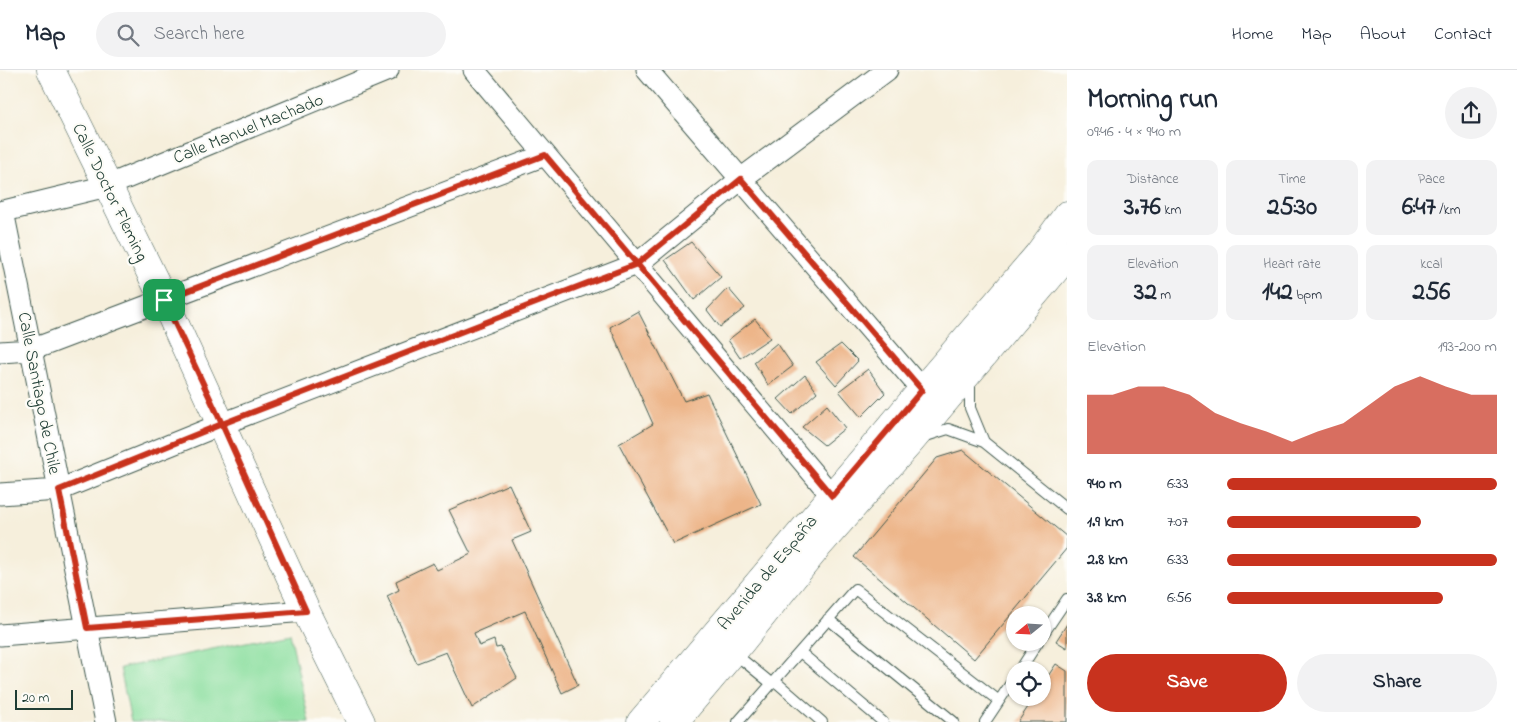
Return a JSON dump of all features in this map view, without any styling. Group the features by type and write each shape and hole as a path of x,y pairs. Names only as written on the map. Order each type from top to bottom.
{"main road":[{"name":"Calle Doctor Fleming","path":"51,70 164,300 306,611 361,722"},
{"name":"Avenida de España","path":"640,722 1038,256 1067,215"},
{"name":"Avenida de España","path":"674,722 819,546 911,441 1067,254"}],"street":[{"name":"Calle Manuel Machado","path":"2,211 107,186 388,70"},
{"path":"474,70 832,496"},
{"path":"0,494 59,490 222,424 637,264 741,179 887,70"},
{"path":"654,72 741,179 922,390"},
{"path":"0,352 31,350 545,155"},
{"name":"Calle Santiago de Chile","path":"2,211 106,722"},
{"path":"0,635 306,611"}],"lane":[{"path":"970,370 970,408 984,442"},
{"path":"911,441 948,430 984,442 1067,509"},
{"path":"741,721 855,589 999,701"},
{"path":"1051,622 1067,598"},
{"path":"828,619 954,722"},
{"path":"733,652 822,722"},
{"path":"800,652 883,722"},
{"path":"985,722 1006,690"}],"green space":[{"path":"290,633 309,722 131,722 120,668"}],"building":[{"path":"691,242 721,277 694,300 665,260"},
{"path":"728,288 745,308 720,327 707,310"},
{"path":"638,311 684,401 707,393 761,504 673,544 619,444 653,424 610,327"},
{"path":"755,319 770,338 740,358 728,340"},
{"path":"777,343 793,366 768,385 754,362"},
{"path":"841,344 858,361 836,385 816,362"},
{"path":"868,369 885,393 861,417 839,391"},
{"path":"805,375 817,392 792,414 778,399"},
{"path":"827,405 845,428 824,445 802,427"},
{"path":"963,450 1067,537 1067,548 1018,606 1006,606 1006,621 974,659 854,557 937,458"},
{"path":"509,484 531,532 512,540 578,685 562,693 525,611 474,633 479,646 494,640 496,648 501,647 517,678 472,708 446,652 417,663 387,596 399,590 396,581 433,563 437,570 471,554 449,510"},
{"path":"1067,624 1067,648 1056,641"},
{"path":"1056,664 1067,671 1067,722 1018,722 1029,706 1051,706 1051,672"}],"route":[{"path":"164,300 222,424 59,490 87,628 306,611 222,424 637,264 832,496 922,390 741,179 637,264 545,155 164,300"}]}
